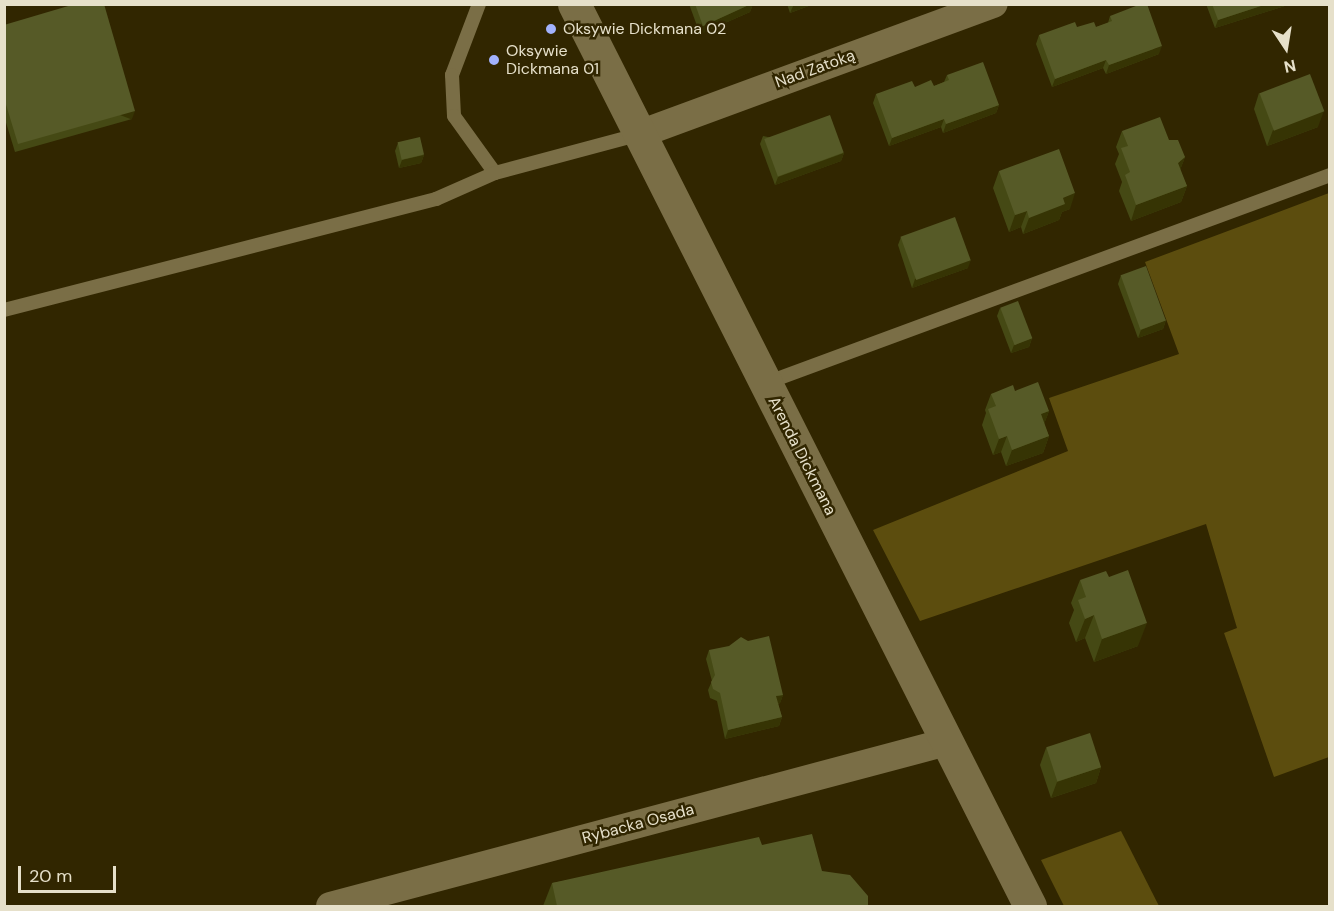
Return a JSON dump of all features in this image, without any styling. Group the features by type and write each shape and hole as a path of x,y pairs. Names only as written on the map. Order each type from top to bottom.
{"street":[{"name":"Arenda Dickmana","path":"574,4 637,135 1030,906"},
{"name":"Nad Zatoką","path":"637,135 994,4"},
{"name":"Rybacka Osada","path":"330,906 947,742"}],"lane":[{"path":"478,4 452,75 454,116 495,173"},
{"path":"4,310 436,199 495,173 637,135"},
{"path":"765,383 1329,175"}],"shaded area":[{"path":"1329,193 1329,757 1274,777 1224,633 1237,628 1206,524 920,621 873,530 1068,451 1049,398 1179,354 1145,262"},
{"path":"1121,831 1159,906 1064,906 1041,860"}],"building":[{"path":"75,4 104,4 135,111 18,144 4,98 4,25"},
{"path":"695,4 751,4 703,26"},
{"path":"1141,4 1147,4 1162,46 1109,65 1106,60 1055,79 1039,35 1075,22 1077,27 1094,22 1096,27 1112,21 1110,16"},
{"path":"1212,4 1267,4 1218,20"},
{"path":"983,62 999,105 946,124 944,119 892,138 876,94 912,81 915,87 931,80 934,86 949,80 947,75"},
{"path":"1310,74 1324,111 1274,131 1260,93"},
{"path":"830,115 844,153 778,177 764,139"},
{"path":"1160,117 1169,140 1178,140 1185,157 1178,163 1187,186 1136,205 1125,175 1130,172 1121,148 1128,146 1122,131"},
{"path":"420,137 424,155 402,160 398,142"},
{"path":"1059,149 1075,193 1063,198 1065,204 1029,218 1027,211 1015,215 999,171"},
{"path":"955,217 971,260 916,280 900,237"},
{"path":"1146,266 1166,321 1140,330 1121,275"},
{"path":"1018,301 1032,338 1015,345 1000,308"},
{"path":"1038,382 1049,411 1041,414 1049,436 1012,450 1007,436 999,439 988,409 996,406 991,394 1013,385 1015,391"},
{"path":"1128,570 1147,623 1102,639 1094,615 1085,619 1078,600 1086,597 1080,580 1106,571 1109,577"},
{"path":"769,636 783,695 776,696 782,717 728,730 720,693 713,689 711,682 715,675 709,650 729,646 741,637 748,641"},
{"path":"1090,733 1101,767 1057,781 1046,747"},
{"path":"812,834 822,871 850,875 868,896 868,906 557,906 552,883 759,837 762,845"}],"place":[{"name":"Oksywie Dickmana 02","path":"551,29"},
{"name":"Oksywie Dickmana 01","path":"494,60"}]}
